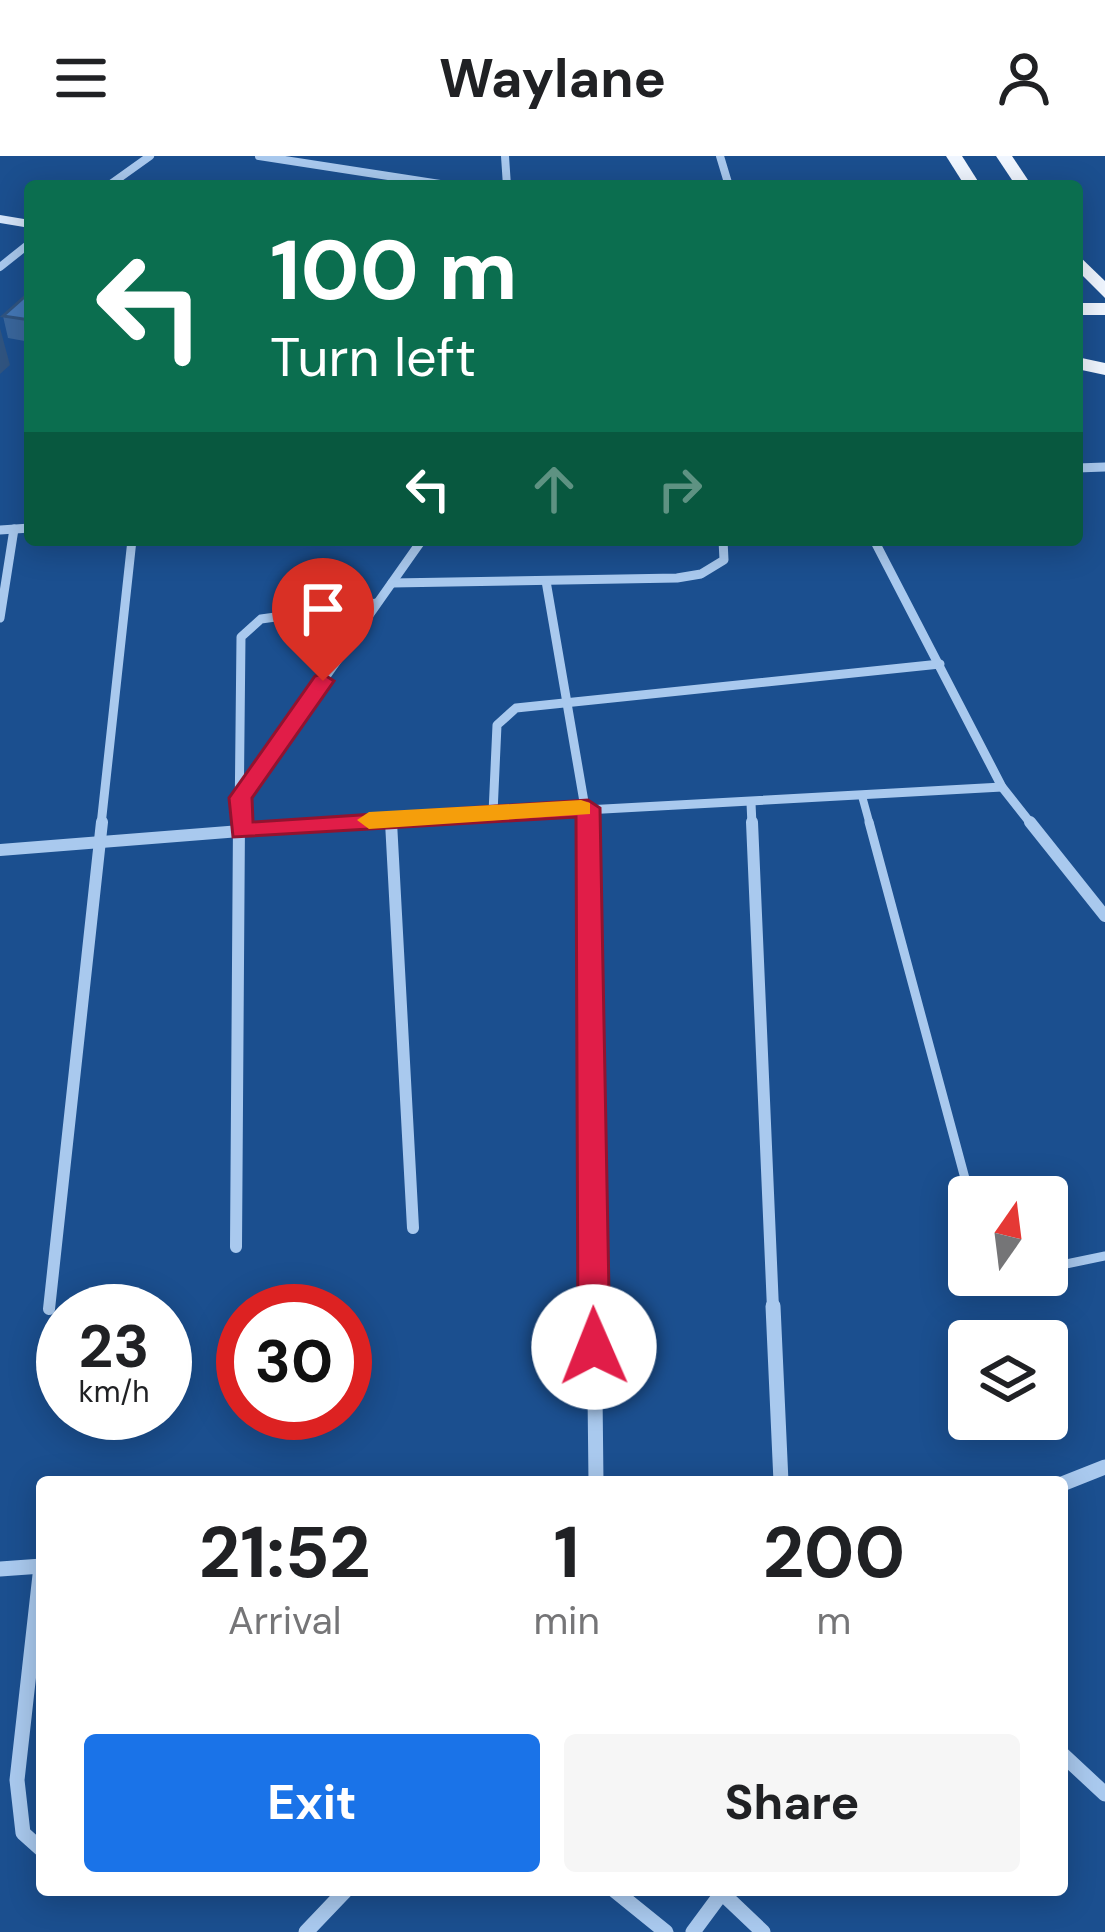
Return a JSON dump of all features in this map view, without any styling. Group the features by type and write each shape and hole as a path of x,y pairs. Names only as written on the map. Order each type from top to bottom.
{"main road":[{"path":"1083,266 1105,292"}],"street":[{"path":"116,180 150,156"},
{"path":"266,156 416,180"},
{"path":"0,267 24,248"},
{"path":"0,530 24,528"},
{"path":"0,618 14,529"},
{"path":"52,1284 131,546"},
{"path":"241,798 418,546"},
{"path":"392,583 701,574 724,560 723,546"},
{"path":"877,546 1002,787 1105,916"},
{"path":"546,581 588,808 596,1476"},
{"path":"236,1247 241,637 261,619 377,603"},
{"path":"493,813 497,725 517,708 568,699 940,664"},
{"path":"0,850 391,819 1002,787"},
{"path":"752,803 781,1476"},
{"path":"391,819 412,1228"},
{"path":"1068,1482 1105,1467"},
{"path":"0,1570 36,1567"},
{"path":"36,1617 17,1780 23,1833 36,1845"},
{"path":"1068,1760 1105,1794"},
{"path":"306,1932 340,1896"},
{"path":"621,1896 666,1932"},
{"path":"694,1932 720,1896"},
{"path":"727,1896 763,1932"}],"lane":[{"path":"862,796 964,1176"},
{"path":"1068,1264 1105,1256"}],"building":[{"path":"24,297 24,319 3,316"}],"slow traffic":[{"path":"369,820 581,808"}],"route":[{"path":"323,681 241,798 241,831 588,808 594,1347"}]}
